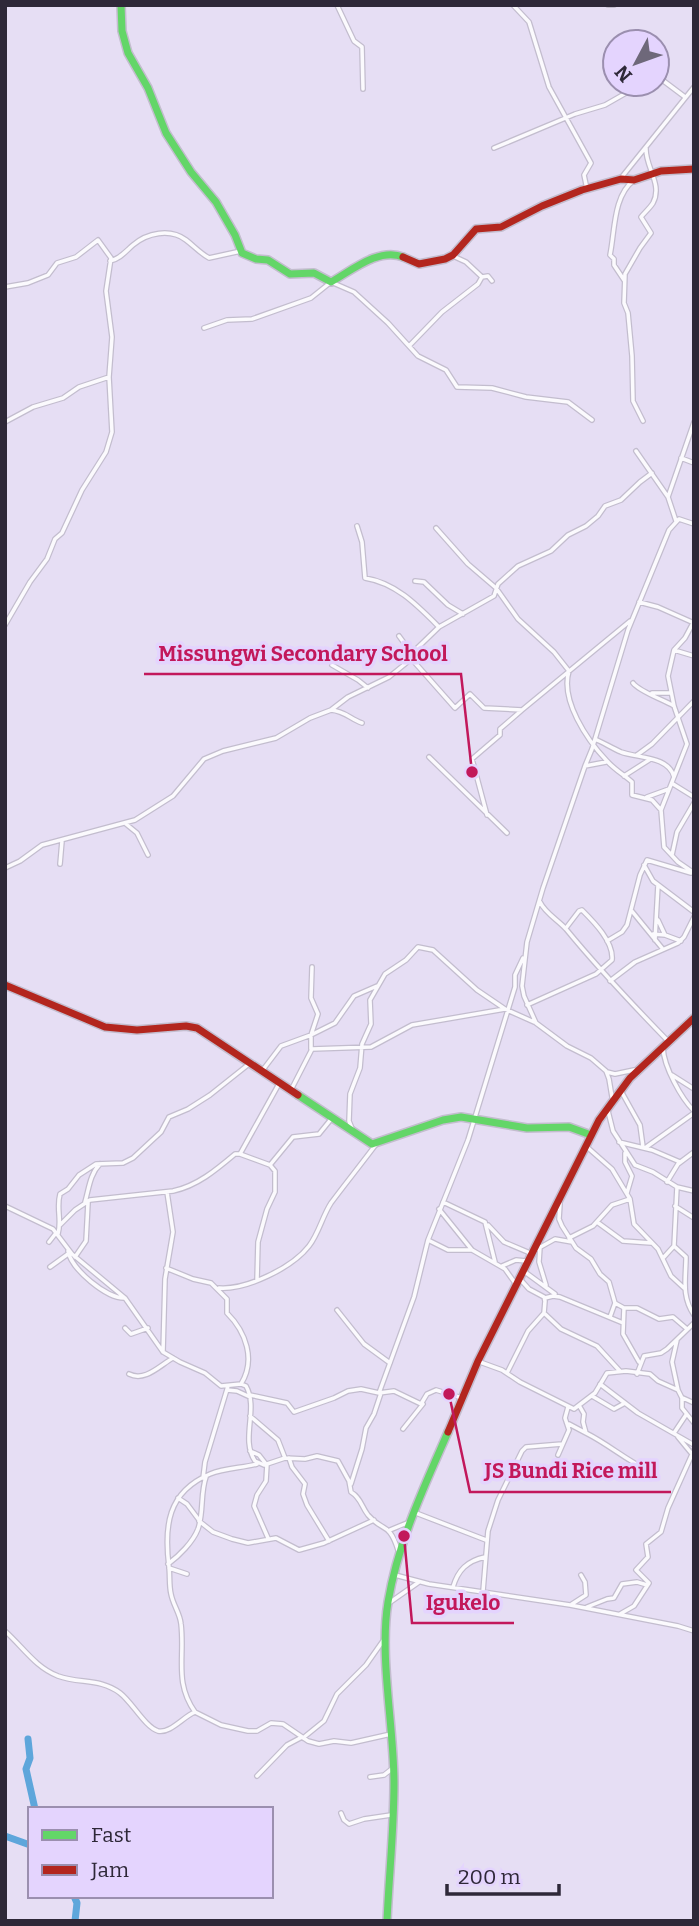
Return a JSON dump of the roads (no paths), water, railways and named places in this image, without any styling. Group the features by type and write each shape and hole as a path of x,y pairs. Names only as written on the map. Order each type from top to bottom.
{"main road":[{"path":"121,5 122,31 128,53 148,88 166,133 191,172 216,202 241,251 248,257 268,260 290,274 314,273 331,282 377,256 396,254 422,264 453,256 475,229 501,227 542,206 621,179 643,179 652,173 669,169 694,169"},
{"path":"5,985 105,1027 127,1030 186,1026 197,1028 366,1141 377,1143 447,1119 474,1117 527,1128 569,1128 591,1135"},
{"path":"387,1921 394,1768 386,1636 388,1604 399,1554 478,1361 591,1135 620,1089 694,1018"}],"street":[{"path":"337,5 354,41 362,47 363,89"},
{"path":"513,5 529,22 550,86 591,163 584,176 587,189"},
{"path":"608,5 614,5"},
{"path":"671,86 685,97"},
{"path":"621,179 694,87"},
{"path":"494,148 617,98"},
{"path":"643,421 634,401 628,313 624,303 627,269 651,233 641,217 654,202 655,180 646,157 646,148"},
{"path":"626,288 623,276 610,255 616,224 615,213 624,190 634,180"},
{"path":"110,261 116,260 140,239 153,233 185,239 195,250 209,258 241,251"},
{"path":"5,287 28,283 48,275 57,263 76,257 98,240 107,250 110,261 106,291 112,337 109,377 113,426 106,452 82,490 47,559 5,625"},
{"path":"453,256 466,262 482,277"},
{"path":"482,277 488,276 492,281"},
{"path":"410,345 442,312 478,284 482,277"},
{"path":"204,328 227,320 252,319 311,298 331,282 354,292 410,345 418,356 446,370 457,387 492,387 526,397 568,402 592,420"},
{"path":"5,422 33,407 63,398 79,387 109,377"},
{"path":"668,497 694,422"},
{"path":"636,451 668,497 676,521"},
{"path":"681,458 694,463"},
{"path":"5,868 42,845 126,824 173,796 204,759 223,751 276,738 310,718 331,710 348,696 389,677 439,626 494,596 496,588 518,566 551,551 568,535 598,516 605,506 621,500 652,473"},
{"path":"536,1023 527,1005 523,981 525,955 539,900 632,620 669,530 679,519 694,524"},
{"path":"357,526 362,542 365,578 386,584 407,596 439,626"},
{"path":"436,528 468,564 496,588 518,619 554,652 569,671 566,687 577,718 608,762 634,784 633,796 665,802"},
{"path":"415,581 424,582 448,605 463,614"},
{"path":"639,603 658,607 694,623 674,650 668,676 674,706 687,744 660,818 664,830 663,844 672,856 694,873"},
{"path":"487,815 472,759 500,734 500,729 632,620"},
{"path":"399,636 407,647 410,658 455,708 470,694 484,708 522,710"},
{"path":"674,650 694,656"},
{"path":"332,666 368,688"},
{"path":"633,683 640,690 674,706"},
{"path":"651,693 671,693"},
{"path":"635,756 652,744 694,701"},
{"path":"331,710 347,713 355,721 362,723"},
{"path":"594,741 669,767 672,785 694,797"},
{"path":"429,757 507,833"},
{"path":"624,776 651,760"},
{"path":"584,766 608,762"},
{"path":"645,798 672,785"},
{"path":"655,802 662,810"},
{"path":"672,856 677,832 694,803"},
{"path":"126,824 137,833 148,855"},
{"path":"60,864 62,841"},
{"path":"607,941 624,929 647,860 694,873"},
{"path":"610,981 635,962 681,941 694,915 650,877 644,865"},
{"path":"653,934 657,919 658,885"},
{"path":"539,900 543,908 566,928 600,971 666,1044 664,1060 684,1099 694,1112 644,1148"},
{"path":"527,1005 600,971 613,957 607,941 582,910 566,928"},
{"path":"631,910 662,948"},
{"path":"657,919 665,935"},
{"path":"653,934 681,941"},
{"path":"354,1133 349,1121 350,1102 360,1068 361,1048 371,1024 370,1003 385,974 421,946 433,950 477,990 536,1023 567,1046 591,1058 606,1071 615,1074 638,1069"},
{"path":"350,1486 362,1452 366,1428 374,1414 414,1297 428,1240 468,1140 492,1065 515,975 525,955"},
{"path":"291,1090 310,1049 311,1035 318,1014 311,998 312,968"},
{"path":"512,993 523,981"},
{"path":"262,1071 283,1044 311,1035 338,1020 354,996 377,986"},
{"path":"310,1049 377,1045 412,1025 507,1009"},
{"path":"49,1242 60,1225 58,1208 61,1193 68,1189 82,1172 96,1164 129,1161 161,1132 169,1117 210,1095 250,1062"},
{"path":"606,1071 609,1079 610,1124 635,1166 653,1172 677,1187 694,1191"},
{"path":"671,1074 694,1089"},
{"path":"240,1154 280,1082"},
{"path":"620,1089 640,1125 644,1148"},
{"path":"270,1165 293,1137 319,1134 332,1118"},
{"path":"620,1142 680,1162"},
{"path":"219,1288 234,1289 257,1280 272,1273 306,1249 333,1201 377,1143"},
{"path":"585,1146 609,1166 630,1199 634,1224 663,1258 670,1276 684,1288"},
{"path":"625,1151 625,1162 632,1176 627,1193"},
{"path":"667,1182 680,1162 694,1152"},
{"path":"60,1225 86,1203 167,1192 192,1185 235,1154 240,1154 270,1165 275,1171 275,1196 267,1209 258,1242 257,1280"},
{"path":"75,1257 86,1241 86,1203 95,1170 101,1163"},
{"path":"663,1258 674,1246 677,1187"},
{"path":"163,1352 162,1310 173,1233 167,1192"},
{"path":"562,1192 559,1219 576,1248 591,1259 600,1275 608,1281 615,1303 610,1317"},
{"path":"502,1266 528,1257 555,1240 571,1240 597,1222 612,1205 630,1199"},
{"path":"443,1202 472,1214 488,1225 498,1237 528,1257"},
{"path":"5,1206 43,1223 57,1233 79,1270 96,1286 118,1298 125,1298"},
{"path":"675,1206 694,1218"},
{"path":"439,1209 472,1250 502,1266 545,1298 556,1296"},
{"path":"597,1222 623,1241 651,1243"},
{"path":"488,1225 496,1263"},
{"path":"491,1246 498,1237"},
{"path":"428,1240 448,1250 472,1250"},
{"path":"674,1246 686,1257 684,1288 694,1315"},
{"path":"541,1247 539,1262 546,1286"},
{"path":"69,1252 125,1298 163,1352 205,1373 221,1386 250,1396 287,1403 294,1412 348,1391 367,1389 380,1393 394,1391 420,1404 423,1402"},
{"path":"50,1268 69,1252"},
{"path":"166,1268 211,1283 219,1288 227,1299 227,1313 240,1326 244,1335 248,1368 241,1384"},
{"path":"518,1277 546,1286 556,1296 623,1322"},
{"path":"511,1292 527,1287"},
{"path":"507,1374 528,1331 544,1313 545,1298"},
{"path":"615,1303 624,1308 637,1308 659,1320 673,1317 687,1329"},
{"path":"624,1308 623,1334 641,1360"},
{"path":"337,1310 364,1344 390,1363"},
{"path":"544,1313 561,1329 597,1346 620,1371"},
{"path":"626,1371 648,1354 661,1353 694,1323"},
{"path":"125,1328 131,1334 148,1328"},
{"path":"678,1338 672,1362 682,1398 681,1407 694,1423"},
{"path":"129,1374 141,1377 173,1358"},
{"path":"637,1374 641,1360"},
{"path":"478,1361 574,1409 592,1396 607,1373 626,1371 650,1374 658,1381 678,1390"},
{"path":"227,1388 241,1384 246,1386 250,1396 250,1451 253,1459 259,1463"},
{"path":"600,1384 646,1418 675,1434 693,1450"},
{"path":"168,1566 193,1537 199,1520 205,1462 227,1388"},
{"path":"403,1429 427,1394 436,1390 462,1398"},
{"path":"592,1396 614,1409 625,1403"},
{"path":"682,1398 694,1403"},
{"path":"558,1455 568,1434 565,1418 568,1407"},
{"path":"580,1407 584,1414 586,1433"},
{"path":"675,1434 686,1415"},
{"path":"250,1416 278,1440 293,1470 305,1484 303,1494 307,1505 329,1541"},
{"path":"573,1427 583,1422"},
{"path":"568,1424 607,1444 627,1460 649,1471"},
{"path":"675,1434 693,1450"},
{"path":"483,1591 486,1540 498,1500 522,1451 526,1447 562,1444"},
{"path":"618,1615 634,1606 649,1581 636,1570 648,1557 646,1544 660,1532 693,1450"},
{"path":"250,1451 259,1455 266,1464 266,1481 254,1506 268,1538"},
{"path":"392,1734 351,1743 334,1741 319,1744 303,1738 283,1724 271,1723 257,1731 248,1731 220,1725 195,1712 186,1696 180,1676 182,1632 171,1593 166,1533 178,1498 205,1477 259,1463 317,1456 334,1459 342,1466 351,1492 359,1497 374,1520 390,1530 399,1554"},
{"path":"178,1498 213,1532 246,1543 268,1538 280,1539 299,1550 329,1541 374,1520"},
{"path":"414,1512 486,1540"},
{"path":"390,1530 411,1522"},
{"path":"453,1587 458,1572 470,1562 485,1557"},
{"path":"168,1566 187,1574"},
{"path":"570,1605 586,1595 581,1574"},
{"path":"393,1575 570,1605 678,1626 694,1632"},
{"path":"388,1604 419,1581"},
{"path":"585,1608 613,1599 622,1584 637,1582 647,1585"},
{"path":"5,1631 33,1661 52,1673 62,1678 95,1681 114,1689 131,1702 155,1730 166,1730 195,1712"},
{"path":"257,1776 287,1745 303,1738 324,1721 337,1694 366,1665 386,1636"},
{"path":"370,1777 384,1775 394,1768"},
{"path":"341,1813 344,1821 349,1824 393,1815"}],"waterway":[{"path":"28,1739 30,1758 26,1769 35,1807"},
{"path":"5,1836 28,1844"},
{"path":"75,1898 77,1903 75,1921"}],"place":[{"name":"Missungwi Secondary School","path":"472,772"},
{"name":"JS Bundi Rice mill","path":"449,1394"},
{"name":"Igukelo","path":"404,1536"}]}
